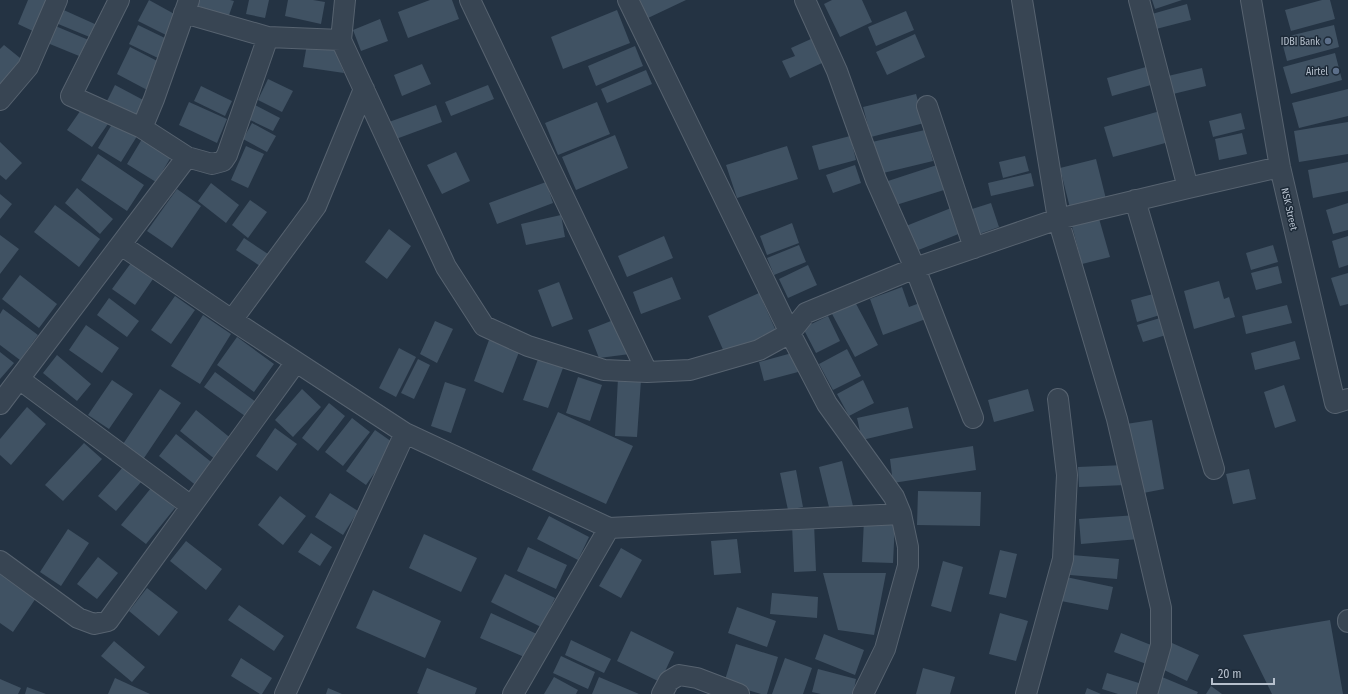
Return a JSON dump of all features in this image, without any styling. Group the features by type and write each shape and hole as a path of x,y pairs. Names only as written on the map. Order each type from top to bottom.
{"street":[{"path":"0,100 28,67 57,0"},
{"path":"119,0 71,96 142,128 187,157 212,164 223,161 227,155 268,37"},
{"path":"345,0 341,40 446,267 484,326 528,346 604,370 647,372 690,370 759,350 790,333 806,314 915,268 1058,219 1280,167"},
{"path":"470,0 647,372"},
{"path":"628,0 790,333 827,404 894,497 901,514 908,547 908,566 885,650 863,694"},
{"path":"805,0 832,59 876,180 915,268 973,418"},
{"path":"1022,0 1058,219 1117,419 1161,608 1161,645 1147,694"},
{"path":"1139,0 1188,188"},
{"name":"NSK Street","path":"1251,0 1280,167 1335,403 1348,399"},
{"path":"142,128 154,99 186,6 268,37 341,40"},
{"path":"232,320 316,206 364,89"},
{"path":"927,106 974,248"},
{"path":"0,404 187,157"},
{"path":"1136,200 1214,469"},
{"path":"121,245 232,320 405,433 609,528 901,514"},
{"path":"0,561 78,618 94,624 108,621 296,362"},
{"path":"19,379 191,506"},
{"path":"1026,694 1063,559 1067,475 1058,399"},
{"path":"285,694 405,433"},
{"path":"513,694 609,528"},
{"path":"662,694 668,681 679,675 697,678 739,694"}],"building":[{"path":"28,0 51,0 37,33 18,24"},
{"path":"149,0 178,16 168,36 138,21"},
{"path":"198,0 234,1 228,18 196,5"},
{"path":"249,0 269,0 265,18 246,14"},
{"path":"288,0 313,0 325,2 321,24 285,16"},
{"path":"430,0 452,0 459,19 408,38 398,12"},
{"path":"640,0 686,0 648,18"},
{"path":"832,0 862,0 872,22 840,37 824,4"},
{"path":"1152,0 1182,0 1155,9"},
{"path":"1322,0 1330,0 1335,19 1291,31 1285,10"},
{"path":"1187,4 1191,20 1156,29 1152,14"},
{"path":"57,7 97,25 92,38 51,21"},
{"path":"617,10 630,43 563,69 551,37"},
{"path":"906,11 914,30 876,46 868,27"},
{"path":"380,19 388,41 361,51 353,30"},
{"path":"53,25 91,41 84,58 45,42"},
{"path":"138,25 169,40 160,59 129,44"},
{"path":"1334,25 1339,47 1287,61 1281,38"},
{"path":"915,34 925,57 887,75 876,52"},
{"path":"811,39 822,63 790,78 782,61 795,56 791,48"},
{"path":"307,44 334,48 344,73 303,67"},
{"path":"4,45 25,62 0,93 0,49"},
{"path":"635,46 643,66 596,86 588,66"},
{"path":"130,47 165,65 151,92 117,74"},
{"path":"1335,53 1342,80 1291,94 1283,67"},
{"path":"422,64 431,84 402,96 394,75"},
{"path":"1146,67 1151,85 1112,96 1107,78"},
{"path":"1202,68 1206,86 1173,94 1168,76"},
{"path":"646,70 652,84 607,103 601,89"},
{"path":"268,79 293,91 282,112 258,100"},
{"path":"115,85 147,102 137,120 106,103"},
{"path":"488,85 494,99 451,116 445,102"},
{"path":"201,86 232,101 225,116 194,101"},
{"path":"1348,89 1348,116 1299,128 1292,103"},
{"path":"916,94 924,123 871,137 863,107"},
{"path":"189,102 227,119 217,143 179,125"},
{"path":"597,102 610,134 558,155 545,123"},
{"path":"85,104 110,121 92,147 67,130"},
{"path":"255,105 280,118 273,131 248,119"},
{"path":"436,105 442,122 396,139 389,122"},
{"path":"1160,111 1169,142 1113,157 1104,127"},
{"path":"1241,113 1245,129 1213,137 1209,121"},
{"path":"115,119 139,133 121,162 98,148"},
{"path":"1348,122 1348,154 1299,162 1294,131"},
{"path":"252,123 276,136 267,152 243,139"},
{"path":"925,130 933,161 879,174 872,142"},
{"path":"1242,133 1247,154 1219,160 1215,139"},
{"path":"145,134 174,152 156,182 127,164"},
{"path":"615,135 628,168 576,190 562,157"},
{"path":"850,136 856,160 819,170 812,146"},
{"path":"0,142 22,163 6,180 0,175"},
{"path":"246,146 264,154 248,188 231,180"},
{"path":"787,146 798,179 737,198 726,165"},
{"path":"456,152 470,181 442,194 427,165"},
{"path":"98,154 144,185 127,211 81,180"},
{"path":"1025,156 1029,171 1003,178 999,162"},
{"path":"1096,159 1106,199 1070,208 1060,168"},
{"path":"1348,162 1348,191 1313,198 1308,170"},
{"path":"855,165 861,183 833,193 826,175"},
{"path":"937,165 944,190 896,205 888,181"},
{"path":"1031,173 1034,186 991,196 988,183"},
{"path":"546,182 553,203 497,224 489,203"},
{"path":"211,183 239,205 226,223 198,201"},
{"path":"77,188 113,219 100,234 65,203"},
{"path":"177,189 201,206 172,248 147,231"},
{"path":"0,194 12,204 0,219"},
{"path":"250,200 267,212 248,238 232,225"},
{"path":"991,203 999,227 979,234 972,209"},
{"path":"1348,203 1348,230 1333,234 1326,210"},
{"path":"55,205 100,239 79,267 34,232"},
{"path":"951,208 961,233 911,253 901,228"},
{"path":"561,215 565,237 526,245 521,224"},
{"path":"1098,215 1110,257 1082,264 1071,222"},
{"path":"792,223 799,243 767,255 760,236"},
{"path":"389,229 411,246 387,279 365,262"},
{"path":"0,235 19,249 0,274"},
{"path":"664,236 673,258 627,277 618,256"},
{"path":"1348,236 1348,265 1339,268 1332,241"},
{"path":"244,238 268,254 260,266 236,250"},
{"path":"799,245 806,262 774,275 767,258"},
{"path":"1273,245 1278,262 1251,270 1246,253"},
{"path":"131,263 153,279 135,305 112,289"},
{"path":"808,265 817,285 788,298 779,279"},
{"path":"1278,266 1282,283 1256,290 1251,273"},
{"path":"1348,273 1348,304 1340,306 1331,278"},
{"path":"20,275 57,304 39,328 2,299"},
{"path":"672,277 681,299 641,314 633,292"},
{"path":"1219,281 1224,299 1229,297 1235,317 1194,329 1184,291"},
{"path":"559,282 573,319 552,327 538,290"},
{"path":"902,287 909,307 925,301 931,317 883,335 870,299"},
{"path":"759,293 776,331 725,354 708,316"},
{"path":"1153,294 1160,315 1137,322 1131,300"},
{"path":"175,296 195,310 171,344 151,330"},
{"path":"109,298 139,321 127,337 97,315"},
{"path":"854,300 878,345 855,357 831,312"},
{"path":"1287,305 1292,323 1246,334 1242,316"},
{"path":"3,309 38,335 20,360 0,345 0,314"},
{"path":"203,315 231,334 200,384 171,366"},
{"path":"828,316 840,341 816,353 803,328"},
{"path":"1160,318 1166,335 1143,342 1137,325"},
{"path":"616,319 630,354 599,358 588,330"},
{"path":"435,321 453,329 437,363 420,354"},
{"path":"86,325 119,348 102,373 69,350"},
{"path":"237,337 274,364 254,392 217,365"},
{"path":"489,340 519,352 503,393 474,381"},
{"path":"1295,341 1300,359 1255,370 1251,353"},
{"path":"399,348 416,357 396,397 379,388"},
{"path":"847,349 861,376 833,390 819,364"},
{"path":"0,352 14,363 0,379"},
{"path":"792,353 798,372 764,381 759,362"},
{"path":"57,355 91,384 77,401 43,373"},
{"path":"418,359 430,365 414,399 401,393"},
{"path":"538,359 563,368 548,408 523,400"},
{"path":"215,372 256,402 245,416 204,387"},
{"path":"578,377 602,385 590,421 566,413"},
{"path":"618,378 641,380 637,437 615,436"},
{"path":"112,380 133,394 109,429 88,415"},
{"path":"863,380 874,403 849,416 837,394"},
{"path":"445,382 466,389 451,433 431,426"},
{"path":"1284,385 1296,421 1275,428 1264,392"},
{"path":"160,389 181,403 142,461 121,447"},
{"path":"302,389 321,407 293,437 275,420"},
{"path":"1028,389 1034,411 994,422 988,400"},
{"path":"329,403 345,416 318,451 302,438"},
{"path":"27,407 46,424 11,465 0,455 0,439"},
{"path":"908,407 913,428 862,440 857,418"},
{"path":"196,410 233,440 216,460 180,431"},
{"path":"558,412 633,446 606,504 532,470"},
{"path":"352,418 370,432 343,466 325,452"},
{"path":"1152,420 1164,489 1138,494 1126,424"},
{"path":"275,428 297,444 277,471 256,456"},
{"path":"375,430 395,444 366,485 346,471"},
{"path":"176,434 215,465 198,487 159,456"},
{"path":"84,443 102,459 63,501 45,485"},
{"path":"973,446 976,470 893,483 890,459"},
{"path":"842,461 853,506 830,511 819,467"},
{"path":"1125,465 1126,485 1079,487 1078,467"},
{"path":"123,467 141,482 116,511 98,496"},
{"path":"1249,469 1256,499 1233,504 1226,474"},
{"path":"796,470 803,507 788,510 780,473"},
{"path":"151,488 175,508 146,544 121,525"},
{"path":"918,491 981,492 980,526 917,525"},
{"path":"330,493 358,511 343,535 315,517"},
{"path":"280,496 306,516 283,545 258,525"},
{"path":"1137,515 1139,539 1081,544 1079,519"},
{"path":"549,516 589,537 578,560 537,539"},
{"path":"864,520 895,522 893,563 862,562"},
{"path":"814,523 816,571 794,572 792,524"},
{"path":"68,529 89,543 61,586 40,572"},
{"path":"311,533 332,547 320,566 298,552"},
{"path":"424,534 477,558 461,592 409,568"},
{"path":"737,539 741,573 714,575 711,541"},
{"path":"186,541 222,569 206,590 170,561"},
{"path":"528,547 567,565 556,589 517,571"},
{"path":"621,548 642,560 621,598 599,586"},
{"path":"1000,550 1017,554 1006,598 989,594"},
{"path":"1072,555 1119,559 1117,579 1070,575"},
{"path":"98,557 118,573 97,599 77,584"},
{"path":"943,561 963,567 951,612 931,606"},
{"path":"823,573 886,573 874,635 838,630"},
{"path":"0,574 36,598 13,632 0,623"},
{"path":"505,574 555,598 541,627 491,602"},
{"path":"1066,577 1113,587 1108,610 1061,601"},
{"path":"147,588 178,612 159,636 129,611"},
{"path":"373,590 441,621 425,658 356,628"},
{"path":"772,593 818,597 817,618 770,614"},
{"path":"239,605 284,636 274,651 228,620"},
{"path":"737,607 776,621 767,647 728,633"},
{"path":"491,613 539,635 529,659 480,638"},
{"path":"1000,613 1028,621 1016,661 989,654"},
{"path":"1330,620 1343,694 1272,694 1243,635"},
{"path":"631,631 674,652 660,682 617,661"},
{"path":"1121,633 1156,647 1149,665 1114,652"},
{"path":"824,634 864,650 855,675 815,659"},
{"path":"571,640 611,659 604,673 565,655"},
{"path":"114,641 145,667 132,682 101,656"},
{"path":"1172,643 1199,655 1187,681 1160,668"},
{"path":"736,644 778,657 767,694 761,694 724,683"},
{"path":"561,656 595,672 588,689 553,673"},
{"path":"241,658 272,678 262,694 231,676"},
{"path":"785,658 812,668 803,694 772,694"},
{"path":"427,668 477,688 475,694 417,693"},
{"path":"923,668 955,677 950,694 916,694"},
{"path":"818,669 856,679 853,694 821,694 812,692"},
{"path":"1107,673 1142,684 1139,694 1118,694 1102,689"},
{"path":"554,677 578,690 576,694 544,694"},
{"path":"599,677 639,694 592,694"},
{"path":"1162,677 1198,692 1197,694 1154,694"},
{"path":"115,678 150,694 108,694"},
{"path":"0,679 21,688 18,694 0,694"},
{"path":"1211,686 1222,694 1206,694"},
{"path":"27,687 46,694 25,694"},
{"path":"328,688 342,694 326,694"},
{"path":"1087,688 1101,694 1085,694"}],"place":[{"name":"IDBI Bank","path":"1328,41"},
{"name":"Airtel","path":"1336,71"}]}
